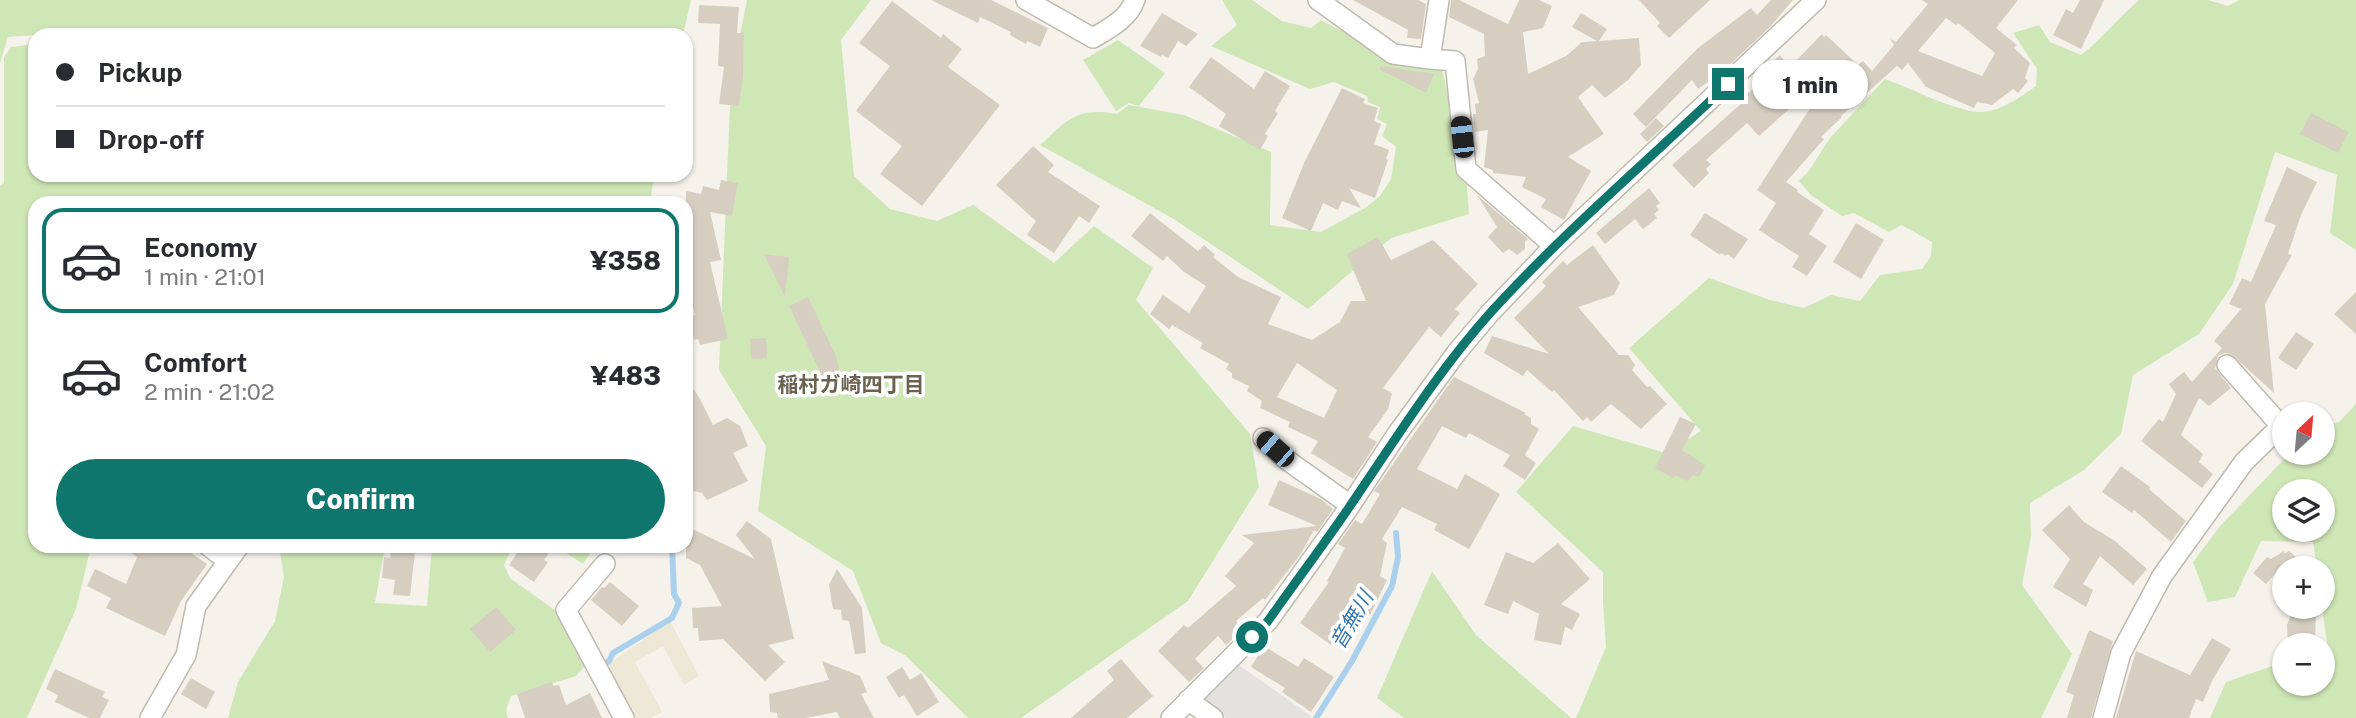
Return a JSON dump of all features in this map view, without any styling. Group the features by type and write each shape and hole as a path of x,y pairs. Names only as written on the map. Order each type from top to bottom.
{"street":[{"path":"1026,0 1093,38 1131,12 1135,0"},
{"path":"1318,0 1393,54 1455,61 1466,169 1554,246"},
{"path":"1430,59 1439,0"},
{"path":"1171,718 1268,621 1397,434 1457,352 1490,313 1554,246 1816,0"},
{"path":"2103,718 2121,653 2162,576 2244,462 2281,426 2227,365"},
{"path":"1263,438 1287,460 1350,505"},
{"path":"150,718 186,655 197,606 233,554"},
{"path":"605,564 566,610 624,718"},
{"path":"1188,700 1213,718"}],"shaded area":[{"path":"670,621 699,676 684,685 663,646 635,662 662,712 651,718 634,718 603,668"},
{"path":"1239,665 1311,716 1310,718 1226,718 1202,700"}],"green space":[{"path":"0,0 691,0 685,28 28,28 28,36 8,37 0,63"},
{"path":"747,0 871,0 841,40 854,176 890,209 937,221 973,205 1054,263 1094,226 1153,268 1136,300 1250,434 1259,487 1188,601 1021,718 968,718 906,656 881,643 853,571 758,511 766,446 719,370 731,80"},
{"path":"1222,0 1252,0 1282,21 1311,28 1321,20 1392,58 1442,70 1465,163 1469,214 1391,238 1308,309 1172,218 1040,145 1066,122 1091,112 1117,114 1129,105 1184,115 1271,152 1270,225 1321,232 1365,208 1380,196 1391,179 1396,147 1382,136 1387,124 1377,119 1380,107 1368,102 1367,96 1334,82 1310,89 1211,46 1237,25"},
{"path":"2139,0 2208,0 2228,6 2239,0 2356,0 2356,250 2330,233 2337,175 2275,152 2233,284 2199,334 2133,375 2121,434 2084,470 2030,503 2031,536 2022,585 2072,654 2041,718 1576,718 1606,647 1603,572 1516,492 1573,426 1666,453 1701,431 1629,348 1709,278 1770,300 1804,308 1831,295 1860,301 1880,275 1922,269 1931,256 1932,242 1902,225 1889,232 1854,213 1842,216 1812,196 1799,181 1830,138 1885,79 1962,109 1983,112 1997,109 2036,86 2037,69 2013,33 2039,25 2050,42 2081,55"},
{"path":"1118,40 1165,73 1139,106 1129,103 1116,111 1083,60"},
{"path":"28,45 28,182 653,182 651,196 28,196 28,553 89,553 76,609 27,718 0,718 0,186 4,183 4,58 11,47"},
{"path":"2356,404 2356,718 2210,718 2226,682 2272,666 2272,696 2335,696 2335,633 2326,633 2324,619 2335,619 2335,556 2315,556 2313,542 2335,542 2335,479 2272,479 2272,541 2261,541 2235,597 2208,602 2193,562 2221,525 2278,466 2334,466 2335,423"},
{"path":"280,553 384,553 375,603 427,606 431,553 510,553 504,565 510,578 567,619 589,661 576,676 511,696 506,710 508,718 228,718 238,682 275,621 284,577"},
{"path":"566,553 590,553 583,564"},
{"path":"1432,571 1476,635 1571,718 1404,718 1377,698"}],"building":[{"path":"931,0 991,0 1048,28 1040,47 1027,41 1026,44 1010,35 1011,32 980,17 978,23"},
{"path":"1353,0 1418,0 1426,4 1421,39 1407,38 1408,30"},
{"path":"1451,0 1459,0 1508,24 1519,0 1539,0 1552,6 1543,28 1523,32 1528,74 1566,56 1582,42 1597,41 1572,27 1581,13 1607,29 1599,41 1639,38 1641,65 1628,80 1605,98 1592,85 1578,97 1604,134 1568,157 1591,171 1564,220 1541,207 1546,199 1522,187 1526,177 1493,173 1493,170 1484,167 1488,130 1475,132 1473,114 1476,114 1475,104 1479,103 1473,79 1478,69 1477,59 1485,56 1484,34 1449,17"},
{"path":"1639,0 1710,0 1669,38 1657,26 1660,23"},
{"path":"1771,0 1793,0 1770,27 1722,72 1698,89 1692,80 1646,127 1633,114 1698,48 1751,8 1757,15"},
{"path":"1922,0 2018,0 1996,28 2017,45 2014,48 2030,63 2025,78 2028,81 2018,93 2013,89 1992,105 1977,102 1974,108 1926,87 1908,63 1902,70 1897,66 1841,116 1786,182 1824,210 1809,234 1827,246 1807,276 1792,267 1799,256 1759,230 1776,203 1757,190 1833,73 1759,136 1747,123 1706,160 1711,164 1706,169 1709,173 1694,188 1672,165 1743,102 1741,100 1765,77 1761,72 1780,55 1790,67 1822,34 1858,65 1863,61 1872,71 1894,45 1890,39 1896,42 1928,4","holes":["1946,18 1956,25 1958,23 1995,53 1982,76 1918,51"]},
{"path":"2080,0 2104,0 2081,49 2053,35 2066,9 2073,13"},
{"path":"892,1 941,38 943,34 962,49 948,67 1000,105 922,206 880,174 902,146 856,111 890,66 859,43"},
{"path":"699,5 739,7 737,33 744,33 739,106 719,104 724,67 718,66 720,24 698,23"},
{"path":"1162,13 1198,34 1186,46 1178,41 1168,58 1140,46"},
{"path":"1211,57 1254,89 1265,71 1290,86 1275,111 1278,113 1265,134 1268,136 1260,150 1219,126 1226,114 1189,87"},
{"path":"1381,66 1434,74 1426,93 1379,69"},
{"path":"1342,88 1365,99 1363,103 1378,108 1374,121 1381,124 1374,144 1389,150 1388,160 1375,198 1349,188 1361,208 1342,201 1338,210 1323,203 1311,231 1282,218 1304,163"},
{"path":"2311,113 2349,132 2338,153 2300,134"},
{"path":"1656,118 1664,126 1647,142 1640,134"},
{"path":"1033,146 1054,165 1048,172 1100,206 1089,223 1079,216 1054,253 1027,235 1036,221 996,185"},
{"path":"2287,167 2317,182 2301,215 2288,254 2292,255 2265,304 2274,393 2231,354 2218,356 2215,368 2231,388 2209,406 2199,398 2181,435 2203,454 2199,462 2213,474 2202,488 2141,441 2159,419 2163,422 2176,394 2169,384 2184,372 2192,382 2222,348 2214,341 2241,309 2229,304 2242,278 2251,282 2276,225 2264,221"},
{"path":"721,180 738,183 732,216 710,212 721,260 710,262 728,339 700,345 698,339 694,340 693,336 693,196 686,196 686,191 701,194 703,186 719,190"},
{"path":"1649,188 1660,203 1656,206 1659,210 1654,214 1657,218 1643,229 1635,219 1605,244 1596,233"},
{"path":"1477,195 1528,239 1525,241 1525,249 1517,255 1509,249 1503,253 1488,237 1497,227"},
{"path":"1150,213 1198,251 1204,245 1215,255 1213,257 1238,277 1281,297 1268,324 1312,340 1340,322 1351,301 1366,301 1347,254 1378,237 1391,260 1433,240 1478,284 1455,309 1460,313 1441,337 1429,327 1383,388 1392,393 1388,409 1368,437 1377,442 1353,479 1311,453 1318,441 1288,427 1290,422 1260,408 1262,401 1247,391 1249,386 1232,378 1232,373 1226,369 1229,364 1200,348 1203,343 1172,325 1169,329 1150,314 1163,295 1189,313 1206,286 1184,272 1167,256 1163,261 1131,236","holes":["1297,363 1337,390 1324,418 1277,397"]},
{"path":"1705,213 1748,239 1734,259 1727,254 1720,255 1690,235"},
{"path":"1856,223 1884,240 1861,279 1833,262"},
{"path":"1593,245 1620,283 1614,295 1578,307 1619,355 1628,355 1635,365 1632,370 1667,404 1641,429 1611,404 1591,422 1587,417 1583,421 1554,390 1552,392 1527,370 1523,376 1484,353 1492,336 1549,354 1514,318 1546,286 1542,282 1563,261 1567,265"},
{"path":"764,254 789,257 785,297"},
{"path":"2356,292 2356,334 2334,314"},
{"path":"808,297 836,356 842,381 824,385 789,306"},
{"path":"2296,332 2314,344 2296,370 2278,358"},
{"path":"766,338 767,358 751,359 750,339"},
{"path":"1454,377 1531,418 1531,424 1539,429 1525,455 1536,463 1525,480 1503,466 1510,455 1469,433 1466,438 1442,426 1417,469 1457,489 1465,474 1500,494 1469,549 1434,530 1437,524 1402,507 1382,539 1387,543 1380,576 1387,580 1370,615 1357,609 1331,645 1300,623 1329,582 1327,581 1345,548 1338,544 1355,520 1362,524 1380,494 1374,491"},
{"path":"693,388 713,425 727,418 740,426 748,446 733,453 748,481 707,500 702,493 693,491"},
{"path":"1680,417 1696,424 1682,450 1705,465 1699,477 1693,475 1688,481 1675,475 1673,478 1655,468"},
{"path":"2121,466 2150,487 2149,489 2186,521 2171,542 2134,510 2132,513 2102,492"},
{"path":"1279,480 1321,499 1333,509 1317,532 1314,530 1300,555 1265,600 1263,598 1236,621 1243,629 1226,645 1218,636 1195,659 1204,668 1189,682 1158,651 1184,625 1188,628 1236,586 1225,576 1254,543 1242,535 1317,526 1268,505"},
{"path":"2069,505 2084,522 2115,541 2147,569 2133,585 2100,556 2083,584 2093,590 2086,607 2053,587 2070,559 2042,530"},
{"path":"747,521 771,539 794,639 768,645 785,662 765,681 723,639 699,641 698,628 693,628 692,608 722,606 700,565 686,558 686,553 693,553 693,529 755,559 736,535"},
{"path":"1558,543 1590,579 1561,604 1580,614 1572,630 1565,627 1561,645 1534,640 1539,614 1513,601 1508,614 1484,605 1506,552 1533,563"},
{"path":"2289,551 2295,556 2276,556"},
{"path":"131,553 191,553 207,564 181,601 165,636 106,608 111,598 87,586 95,569 126,584 137,557"},
{"path":"391,553 415,553 410,596 393,595 395,580 382,578 384,557 390,558"},
{"path":"517,553 549,553 544,560 548,562 534,582 509,565"},
{"path":"2267,557 2271,559 2272,577 2266,584 2253,573"},
{"path":"837,569 862,608 866,653 855,654 849,621 842,620 841,610 833,609 829,585"},
{"path":"610,582 639,606 622,626 591,600"},
{"path":"496,607 516,630 490,652 470,629"},
{"path":"2289,619 2316,619 2315,633 2287,633"},
{"path":"2089,630 2113,641 2091,718 2067,718 2074,695 2066,692"},
{"path":"2212,638 2231,649 2203,702 2196,699 2189,718 2116,718 2136,651 2190,675"},
{"path":"1264,646 1298,667 1304,658 1334,677 1311,712 1282,692 1285,688 1251,667"},
{"path":"1121,659 1153,696 1127,718 1071,718 1114,680 1107,671"},
{"path":"822,661 860,676 867,692 861,694 874,718 840,718 837,712 806,718 778,718 777,713 770,712 769,694 829,680"},
{"path":"902,667 910,680 921,673 939,702 917,716 904,695 899,698 886,677"},
{"path":"55,669 105,692 102,697 109,700 100,718 89,718 55,702 58,695 46,689"},
{"path":"191,678 215,692 206,709 181,694"},
{"path":"552,682 553,686 559,685 566,705 590,693 602,718 525,718 517,694"}],"waterway":[{"name":"音無川","path":"1316,718 1352,661 1392,586 1398,557 1396,533"},
{"path":"602,665 609,661 613,653 672,618 679,603 674,594 672,553"}],"district":[{"name":"稲村ガ崎四丁目","path":"851,385"}],"route":[{"path":"1252,637 1268,621 1457,352 1490,313 1554,246 1728,84"}]}
